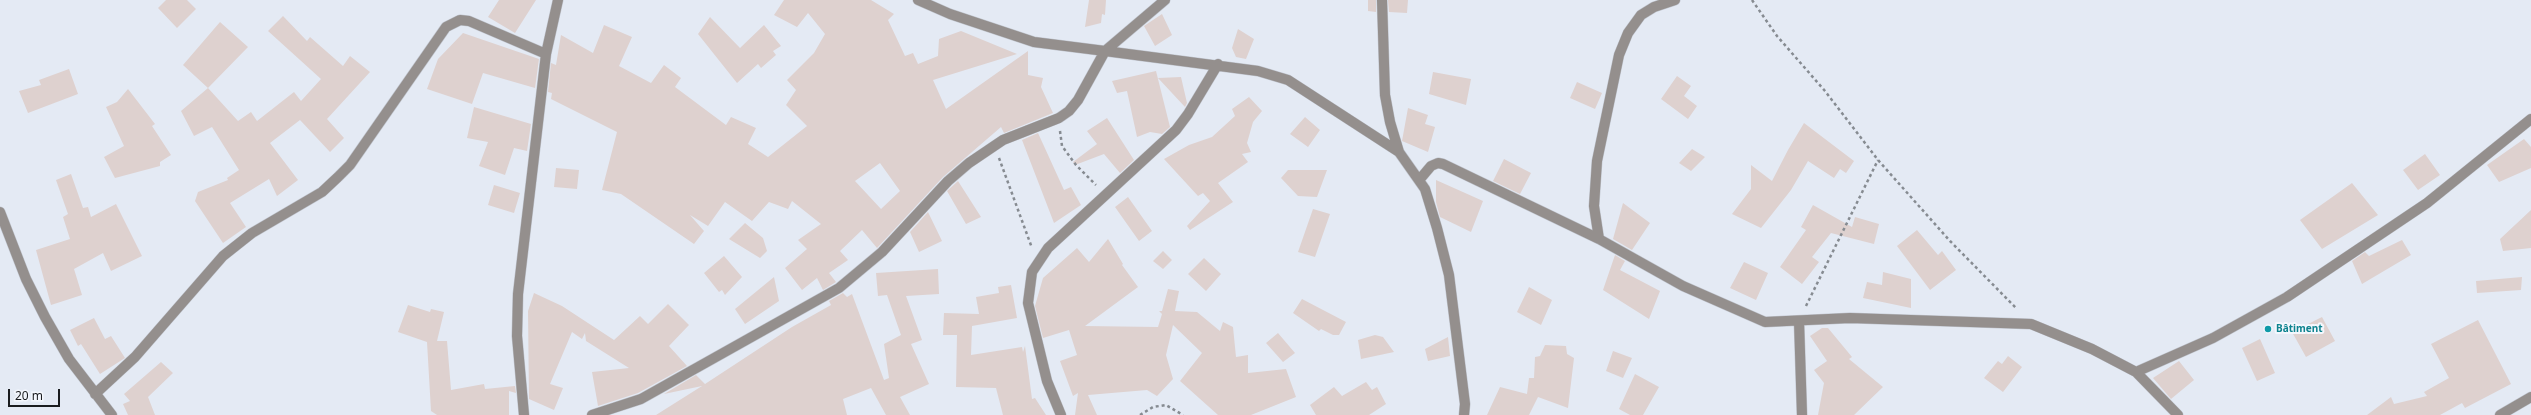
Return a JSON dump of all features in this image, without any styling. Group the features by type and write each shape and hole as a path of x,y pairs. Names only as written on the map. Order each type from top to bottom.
{"street":[{"path":"524,415 517,343 518,294 546,54 558,0"},
{"path":"918,0 956,17 1034,42 1218,64 1258,71 1288,80 1399,152 1420,179 1435,222 1449,275 1465,404 1464,415"},
{"path":"592,415 641,399 839,288 882,252 948,181 993,145 1059,118 1076,104 1105,51 1165,0"},
{"path":"1382,0 1385,95 1399,152"},
{"path":"1599,239 1594,206 1597,161 1619,55 1628,33 1641,15 1654,7 1675,0"},
{"path":"95,394 140,351 223,256 252,232 322,192 338,178 350,165 446,27 454,22 469,21 546,54"},
{"path":"1061,415 1047,380 1028,303 1030,280 1037,263 1048,248 1176,130 1188,114 1218,64"},
{"path":"2136,372 2213,338 2287,297 2427,203 2531,119"},
{"path":"1420,179 1431,166 1438,163 1444,164 1599,239 1683,286 1764,322 1850,318 2031,324 2092,349 2136,372 2178,415"},
{"path":"0,212 26,280 45,317 69,359 112,415"},
{"path":"1799,321 1802,415"},
{"path":"2500,415 2531,397"}],"path":[{"path":"1752,0 1777,36 1825,91 1878,160 1950,241 2031,324"},
{"path":"1059,118 1062,146 1076,165 1105,194"},
{"path":"993,145 1004,168 1037,263"},
{"path":"1799,321 1878,160"},
{"path":"1140,415 1153,407 1166,405 1183,415"}],"building":[{"path":"166,0 187,0 196,9 177,28 158,8"},
{"path":"499,0 536,0 515,33 488,17"},
{"path":"784,0 871,0 894,14 888,20 905,56 913,53 918,64 938,56 939,39 961,31 1017,54 933,80 946,109 1028,51 1028,75 1043,78 1041,87 1053,113 1004,133 1001,127 943,177 877,248 862,230 840,251 848,260 829,273 836,282 823,290 817,278 802,290 785,268 807,249 798,240 821,224 792,201 788,209 769,202 752,221 725,202 708,226 690,215 704,231 694,244 621,194 602,190 617,132 551,99 552,93 548,92 551,63 556,65 561,35 593,53 604,25 632,37 619,66 651,83 664,65 681,78 675,87 726,125 731,117 756,128 748,144 768,157 807,126 786,105 796,90 787,80 814,53 825,34 808,13 797,27 774,15","holes":["880,163 900,191 881,209 855,181"]},
{"path":"1089,0 1106,0 1105,15 1102,14 1101,23 1085,27"},
{"path":"1368,0 1376,0 1376,12 1368,11"},
{"path":"1388,0 1408,0 1407,13 1389,12"},
{"path":"1162,14 1172,35 1155,46 1144,26"},
{"path":"283,16 307,41 310,37 343,66 350,56 370,72 327,119 344,138 330,152 300,120 270,143 298,180 277,196 269,179 230,203 246,227 223,243 195,201 198,192 228,180 227,178 239,170 212,127 194,136 181,111 208,88 238,121 251,112 257,121 294,92 301,101 321,79 268,31"},
{"path":"710,17 740,48 764,25 781,46 773,51 776,55 761,68 758,64 737,83 698,34"},
{"path":"220,22 248,47 208,88 183,65"},
{"path":"1238,29 1254,39 1246,59 1236,57 1232,48"},
{"path":"463,33 539,59 535,88 483,73 472,104 427,89 438,59"},
{"path":"69,69 78,94 28,113 19,91 41,85 39,80"},
{"path":"1156,71 1170,127 1162,134 1150,132 1137,137 1127,91 1117,93 1112,81"},
{"path":"1433,72 1471,79 1466,105 1429,94"},
{"path":"1677,76 1691,86 1684,96 1697,106 1688,119 1661,99"},
{"path":"1181,77 1187,103 1185,107 1158,78"},
{"path":"1577,82 1602,93 1595,109 1570,98"},
{"path":"128,89 155,124 152,126 171,155 160,162 160,166 115,178 104,157 124,146 106,107 117,102"},
{"path":"1249,97 1262,111 1253,122 1247,143 1251,152 1242,154 1248,162 1218,183 1233,202 1190,230 1187,226 1210,201 1203,193 1198,196 1164,159 1189,145 1212,137 1235,116 1232,109"},
{"path":"474,107 531,124 527,151 514,148 505,175 479,166 488,142 467,138"},
{"path":"1408,108 1428,115 1425,124 1435,127 1428,152 1402,141"},
{"path":"1305,117 1320,130 1308,147 1290,134"},
{"path":"1107,118 1134,160 1120,173 1104,154 1075,165 1073,162 1097,144 1087,131"},
{"path":"1804,123 1854,161 1846,173 1840,169 1834,178 1808,161 1791,190 1761,228 1732,214 1751,189 1751,165 1772,181"},
{"path":"1038,133 1064,190 1071,187 1081,205 1054,223 1022,140"},
{"path":"2524,139 2531,147 2531,168 2499,182 2487,165"},
{"path":"1692,149 1705,157 1691,171 1679,163"},
{"path":"2425,154 2440,175 2418,190 2403,170"},
{"path":"1504,159 1531,173 1520,194 1493,181"},
{"path":"556,168 579,170 577,189 554,187"},
{"path":"1288,170 1327,170 1317,197 1298,196 1281,178"},
{"path":"71,174 83,208 88,207 91,217 116,204 142,256 111,271 103,253 74,269 82,295 51,305 36,250 70,239 63,217 68,214 56,180"},
{"path":"1436,180 1483,201 1471,232 1440,217 1436,202"},
{"path":"958,181 981,217 966,224 947,191"},
{"path":"2352,183 2378,215 2322,249 2300,220"},
{"path":"494,185 520,193 514,213 488,205"},
{"path":"1128,197 1152,231 1139,241 1115,207"},
{"path":"1623,203 1650,223 1632,250 1613,239"},
{"path":"1813,205 1852,227 1855,217 1879,224 1874,244 1831,233 1812,257 1819,262 1802,284 1780,267 1806,230 1801,227"},
{"path":"1313,209 1330,214 1315,257 1298,252"},
{"path":"2531,210 2531,248 2503,251 2500,239"},
{"path":"928,212 942,241 919,252 910,232"},
{"path":"745,223 763,238 767,251 760,258 729,239"},
{"path":"1917,230 1938,255 1942,251 1956,270 1930,290 1897,246"},
{"path":"1108,239 1123,264 1122,265 1138,287 1085,326 1158,327 1162,314 1159,311 1162,311 1168,289 1179,291 1175,311 1197,312 1220,331 1223,322 1233,327 1236,357 1248,355 1248,373 1286,369 1296,397 1251,415 1218,415 1180,381 1202,353 1173,325 1166,355 1173,379 1157,396 1147,390 1088,395 1097,415 1075,415 1078,393 1073,396 1060,361 1077,355 1069,330 1043,338 1035,306 1043,278 1077,248 1089,262"},
{"path":"2402,240 2411,255 2362,284 2352,261 2365,252 2369,256"},
{"path":"1163,251 1172,260 1163,269 1153,261"},
{"path":"1615,255 1625,261 1620,270 1660,291 1649,319 1603,290"},
{"path":"724,256 742,277 725,295 722,290 719,292 704,273"},
{"path":"1204,258 1221,274 1206,291 1188,274"},
{"path":"1744,262 1768,273 1756,300 1730,288"},
{"path":"938,269 939,294 906,296 922,340 911,344 929,384 900,397 910,415 886,415 871,388 843,399 847,415 656,415 702,386 664,394 696,375 705,384 792,327 831,305 829,301 843,293 847,297 852,294 884,380 889,378 884,344 901,335 887,295 878,296 876,273"},
{"path":"1883,272 1911,279 1911,308 1863,298 1867,282 1882,285"},
{"path":"774,277 779,301 745,324 735,309"},
{"path":"2522,277 2521,290 2477,293 2476,281"},
{"path":"1011,285 1017,318 972,326 971,355 1022,347 1023,352 1025,346 1032,399 1035,398 1046,415 1003,415 996,388 956,387 957,335 943,335 944,313 979,314 976,297 999,293 998,287"},
{"path":"1529,287 1552,300 1541,325 1517,312"},
{"path":"534,293 562,306 614,340 640,316 648,324 668,304 689,325 669,346 687,366 638,393 598,406 592,372 629,368 586,341 585,333 582,339 572,332 550,384 563,388 554,410 529,399 528,311"},
{"path":"1302,299 1346,322 1339,335 1333,335 1321,329 1319,331 1293,313"},
{"path":"408,305 430,312 431,309 444,312 437,341 447,341 451,390 484,384 485,389 515,386 516,393 509,391 509,415 437,415 431,411 427,342 398,332"},
{"path":"2322,317 2335,341 2306,357 2292,332"},
{"path":"94,318 105,339 111,336 125,358 100,374 81,344 78,346 70,330"},
{"path":"2478,320 2511,384 2465,408 2462,403 2440,415 2367,415 2391,397 2394,404 2427,396 2424,392 2449,378 2431,344"},
{"path":"1822,328 1828,328 1852,357 1849,359 1883,387 1854,415 1818,415 1824,383 1814,370 1827,361 1810,336"},
{"path":"1278,333 1295,353 1283,362 1266,343"},
{"path":"1375,335 1383,337 1394,352 1361,359 1358,340"},
{"path":"1448,337 1450,356 1428,361 1425,349"},
{"path":"2260,339 2275,373 2257,381 2242,348"},
{"path":"1545,345 1566,346 1567,354 1574,358 1568,408 1538,397 1529,415 1487,415 1500,387 1527,394 1529,378 1534,378 1535,357 1540,356"},
{"path":"1613,351 1632,358 1623,378 1606,371"},
{"path":"2008,356 2022,367 2003,392 1984,378 1998,361 2002,364"},
{"path":"2179,361 2194,380 2171,399 2153,378"},
{"path":"161,362 173,373 148,397 155,415 128,415 123,404 130,401 124,394"},
{"path":"1635,374 1659,387 1643,415 1630,415 1619,409"},
{"path":"1366,382 1372,390 1377,387 1386,404 1369,415 1316,415 1310,405 1334,387 1342,396"}],"place":[{"name":"Bâtiment","path":"2268,329"}]}
